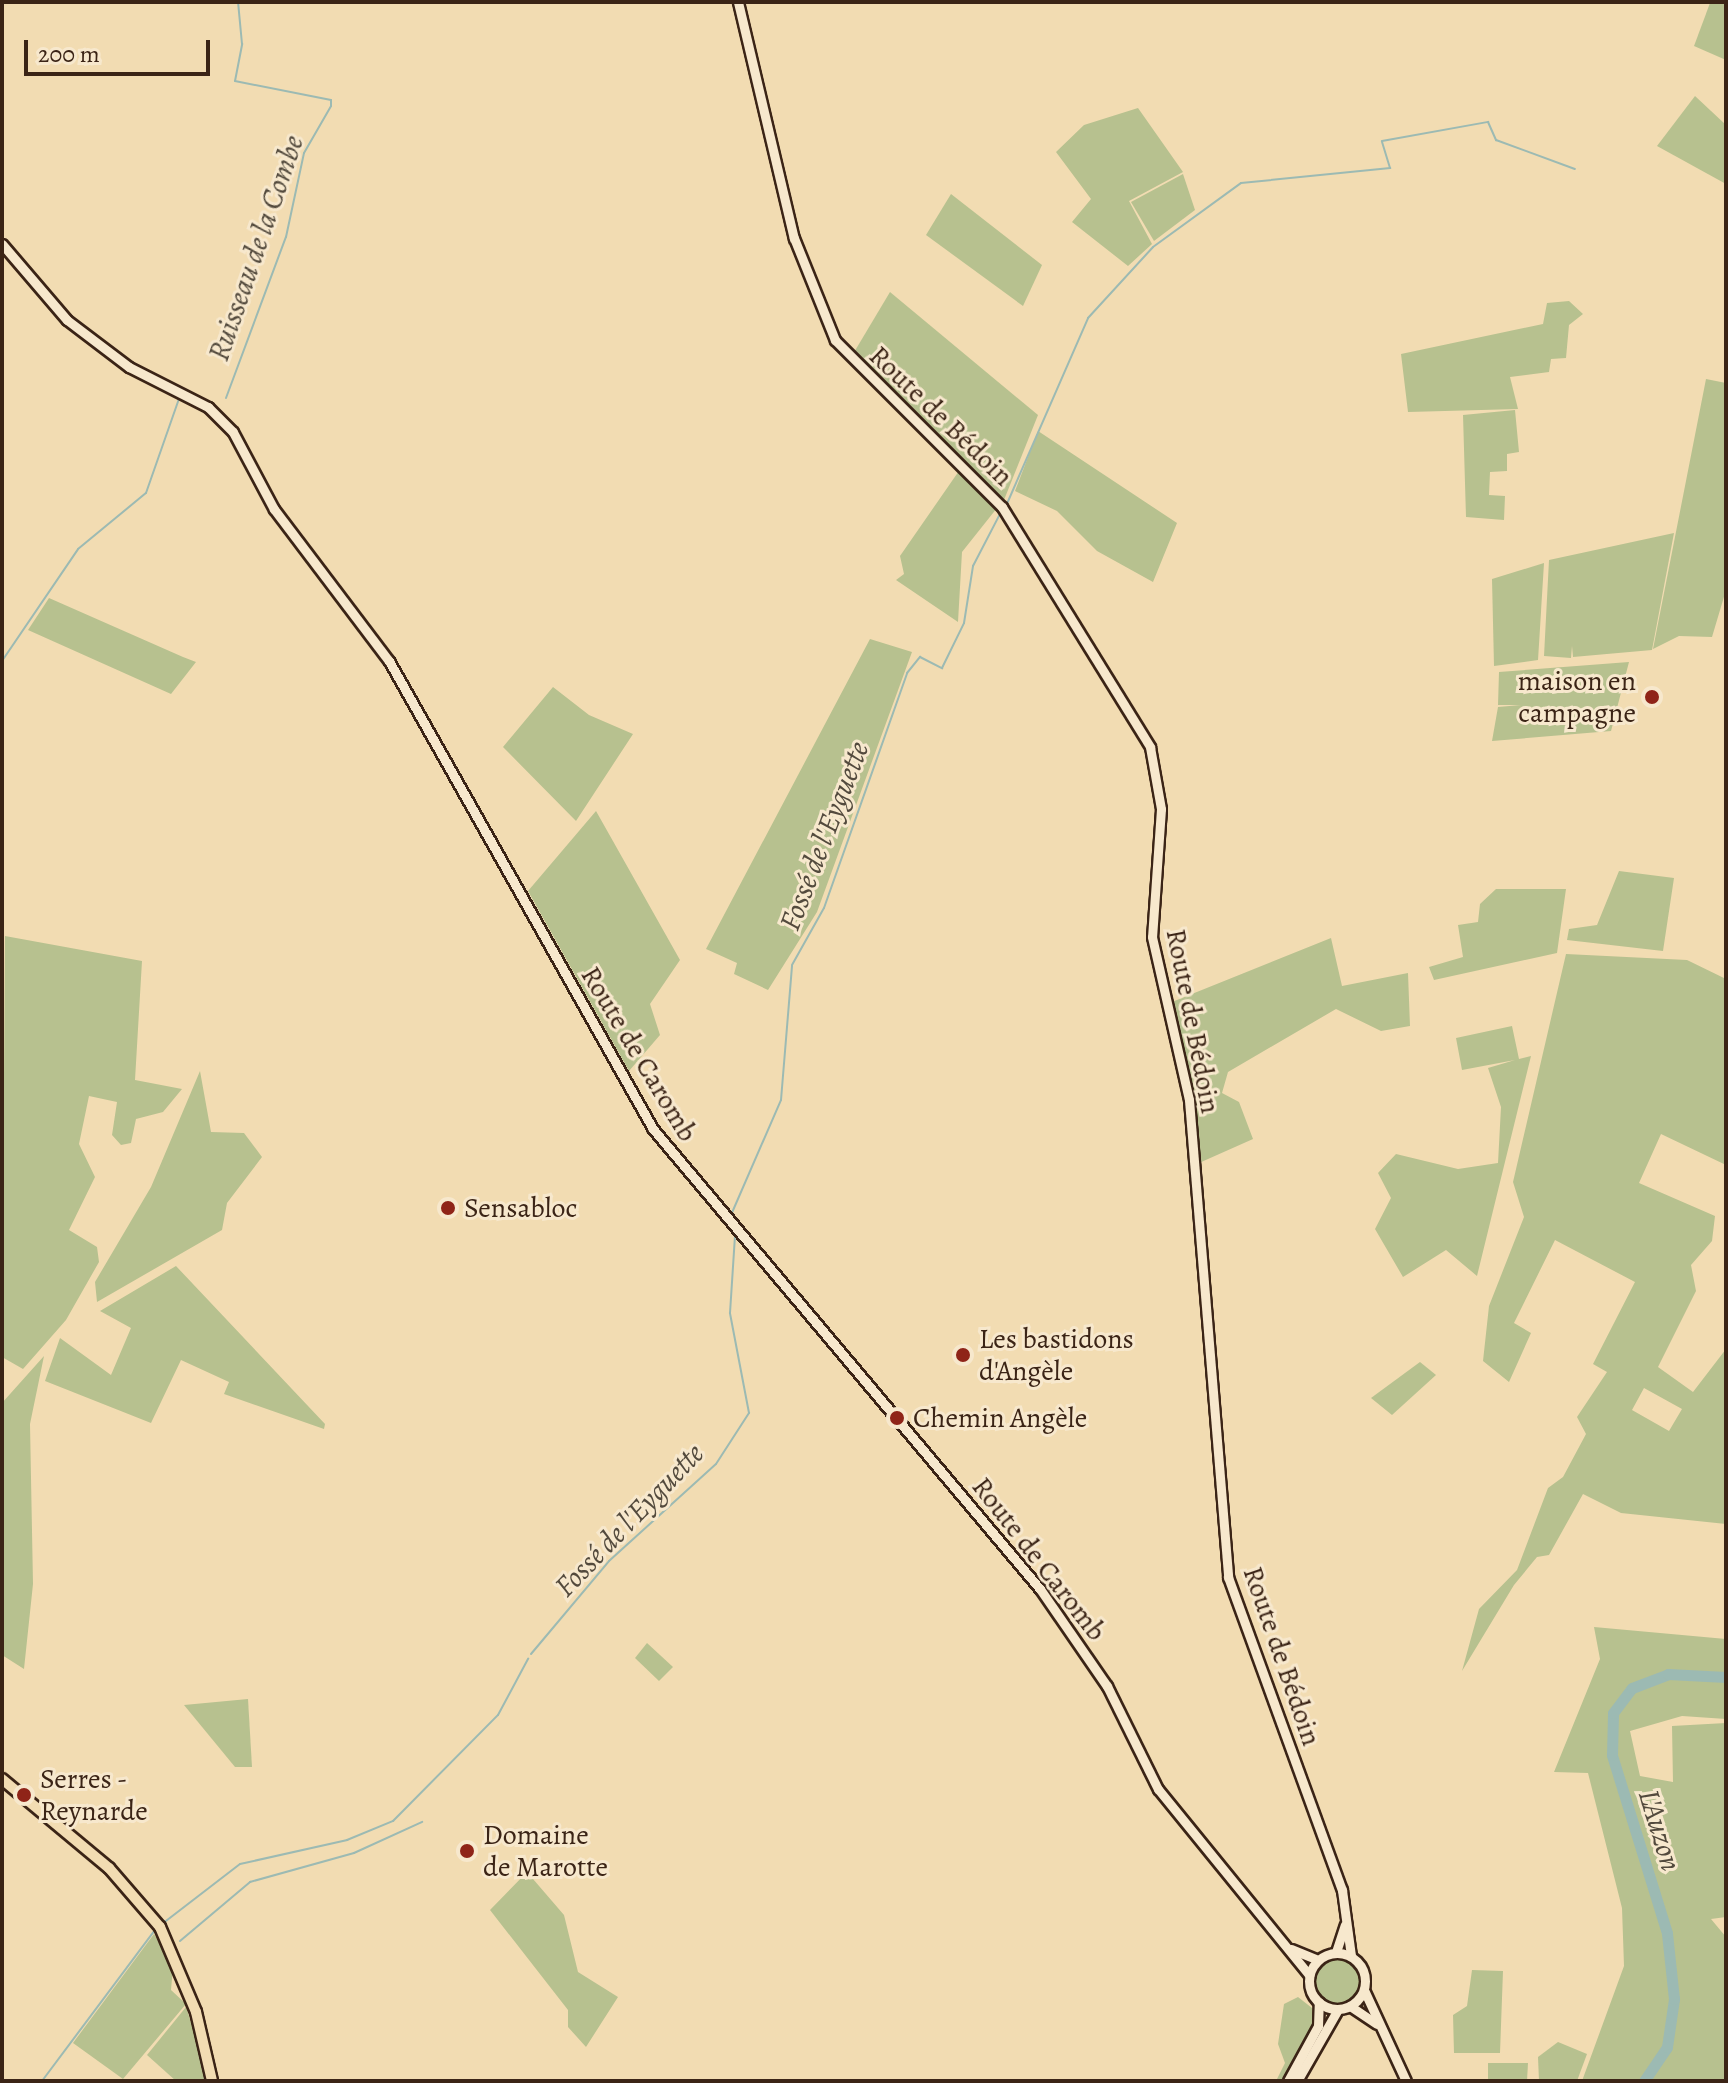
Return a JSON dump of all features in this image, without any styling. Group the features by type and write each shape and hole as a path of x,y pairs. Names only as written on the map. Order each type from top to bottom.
{"main road":[{"name":"Route de Bédoin","path":"738,2 794,238 835,340 1002,507 1150,747 1161,809 1152,937 1189,1100 1228,1577 1347,1915 1351,1956"},
{"name":"Route de Caromb","path":"2,244 67,320 129,367 208,407 233,432 274,509 389,661 653,1129 1040,1589 1107,1686 1158,1789 1275,1938 1309,1975"},
{"path":"2,1779 109,1868 160,1927 196,2012 212,2081"},
{"path":"1336,1952 1347,1915"},
{"path":"1275,1938 1318,1960"},
{"path":"1288,2081 1318,2026 1319,2002 1309,1975 1318,1960 1336,1952 1351,1956 1365,1974 1364,1990 1406,2081"},
{"path":"1319,2002 1338,2009 1350,2006 1364,1990"},
{"path":"1350,2006 1384,2032"},
{"path":"1297,2081 1338,2009"}],"green space":[{"path":"1726,2 1726,60 1694,46 1710,3"},
{"path":"1695,96 1726,125 1726,184 1657,146"},
{"path":"1138,108 1183,172 1129,201 1152,244 1128,266 1072,222 1091,199 1056,152 1084,125"},
{"path":"1183,174 1195,210 1154,241 1131,202"},
{"path":"951,194 1042,265 1023,306 926,235"},
{"path":"890,292 1038,415 1004,500 853,354"},
{"path":"1569,301 1583,314 1569,325 1566,358 1551,359 1549,372 1510,377 1518,409 1408,412 1401,354 1543,324 1547,303"},
{"path":"1706,379 1726,383 1726,590 1712,637 1679,636 1653,649"},
{"path":"1515,410 1519,452 1507,454 1507,471 1490,472 1489,495 1505,496 1504,520 1466,517 1463,415"},
{"path":"1038,431 1177,523 1153,582 1097,551 1057,511 1015,491"},
{"path":"961,468 997,508 962,552 958,622 896,580 904,574 900,556"},
{"path":"1674,533 1652,650 1573,657 1572,646 1571,658 1544,656 1549,560"},
{"path":"1544,563 1538,660 1494,666 1492,579"},
{"path":"49,598 196,662 171,694 28,630"},
{"path":"870,639 912,652 817,912 768,990 734,974 737,963 706,949"},
{"path":"1629,662 1611,731 1492,741 1498,707 1521,705 1498,705 1499,672"},
{"path":"553,687 589,715 633,734 576,821 503,747"},
{"path":"596,811 680,960 650,1004 660,1035 629,1071 528,891"},
{"path":"1619,871 1674,878 1663,951 1567,940 1569,929 1597,925"},
{"path":"1496,889 1566,889 1557,953 1434,980 1429,967 1463,957 1458,925 1478,922 1480,904"},
{"path":"5,936 142,961 135,1080 182,1089 163,1112 136,1119 131,1143 121,1145 112,1135 117,1102 89,1096 79,1144 95,1177 69,1230 97,1247 99,1262 66,1320 23,1369 2,1357"},
{"path":"1331,938 1342,986 1408,973 1410,1026 1381,1031 1336,1009 1228,1072 1222,1093 1239,1102 1253,1139 1199,1163 1195,1101 1172,1002"},
{"path":"1566,954 1687,960 1726,979 1726,1165 1661,1134 1639,1183 1715,1216 1712,1241 1691,1265 1696,1291 1658,1367 1693,1392 1726,1349 1726,1524 1621,1513 1583,1494 1549,1555 1537,1557 1514,1585 1462,1671 1479,1609 1517,1570 1548,1488 1563,1477 1586,1434 1577,1417 1607,1372 1593,1364 1635,1282 1555,1240 1514,1323 1531,1333 1509,1382 1483,1361 1489,1306 1524,1217 1513,1182","holes":["1644,1388 1682,1409 1669,1431 1632,1410"]},
{"path":"1512,1026 1519,1059 1531,1056 1477,1276 1446,1250 1403,1277 1375,1229 1391,1198 1378,1173 1396,1154 1458,1169 1498,1163 1501,1107 1488,1068 1515,1060 1462,1070 1456,1038"},
{"path":"200,1071 211,1132 244,1133 262,1157 227,1203 222,1230 97,1302 95,1282 151,1187"},
{"path":"176,1266 325,1424 324,1429 224,1394 229,1382 181,1360 151,1423 45,1381 60,1338 111,1375 131,1328 100,1311"},
{"path":"44,1356 30,1424 33,1584 24,1669 2,1655 2,1403"},
{"path":"1420,1362 1436,1375 1392,1415 1371,1398"},
{"path":"1594,1627 1726,1639 1726,1719 1682,1716 1630,1731 1640,1776 1673,1782 1672,1726 1726,1723 1726,1917 1711,1919 1726,1937 1726,2081 1582,2081 1624,1966 1622,1908 1588,1773 1554,1772 1600,1659"},
{"path":"647,1643 673,1667 659,1681 635,1658"},
{"path":"248,1699 252,1767 235,1767 184,1705"},
{"path":"527,1872 564,1915 578,1972 618,1997 586,2047 568,2027 568,2010 490,1910"},
{"path":"154,1934 173,1967 171,1990 186,2004 123,2079 73,2043"},
{"path":"1337,1957 1354,1964 1361,1981 1354,1998 1337,2005 1320,1998 1313,1981 1320,1964"},
{"path":"1472,1970 1503,1971 1500,2053 1454,2053 1453,2015 1467,2006"},
{"path":"1298,1997 1312,2008 1312,2027 1283,2081 1276,2081 1285,2063 1278,2044 1284,2004"},
{"path":"186,2007 199,2047 205,2081 176,2081 147,2055"},
{"path":"1558,2042 1587,2054 1577,2081 1539,2081 1538,2057"},
{"path":"1488,2063 1528,2063 1527,2081 1488,2081"}],"waterway":[{"name":"Ruisseau de la Combe","path":"226,398 286,237 304,153 331,106 331,100 235,81 242,44 238,2"},
{"name":"Fossé de l'Eyguette","path":"1006,506 1088,318 1153,247 1241,183 1390,168 1382,141 1488,122 1496,140 1575,169"},
{"name":"Ruisseau de la Combe","path":"2,661 78,549 146,493 180,396"},
{"name":"Fossé de l'Eyguette","path":"731,1215 781,1100 792,965 824,908 907,673 920,657 942,668 964,623 973,566 1000,514"},
{"name":"Fossé de l'Eyguette","path":"531,1654 609,1561 716,1464 749,1413 730,1313 735,1235 726,1223"},
{"name":"Fossé de l'Eyguette","path":"162,1924 240,1864 347,1840 393,1821 498,1715 528,1659"},
{"name":"L'Auzon","path":"1644,2081 1667,2047 1674,1999 1667,1933 1612,1755 1613,1713 1632,1688 1668,1674 1726,1677"},
{"path":"180,1941 250,1882 354,1853 422,1822"},
{"name":"Fossé de l'Eyguette","path":"42,2081 155,1930"}],"place":[{"name":"maison en campagne","path":"1652,697"},
{"name":"Sensabloc","path":"448,1208"},
{"name":"Les bastidons d'Angèle","path":"963,1355"},
{"name":"Chemin Angèle","path":"897,1418"},
{"name":"Serres - Reynarde","path":"24,1795"},
{"name":"Domaine de Marotte","path":"467,1851"}]}
